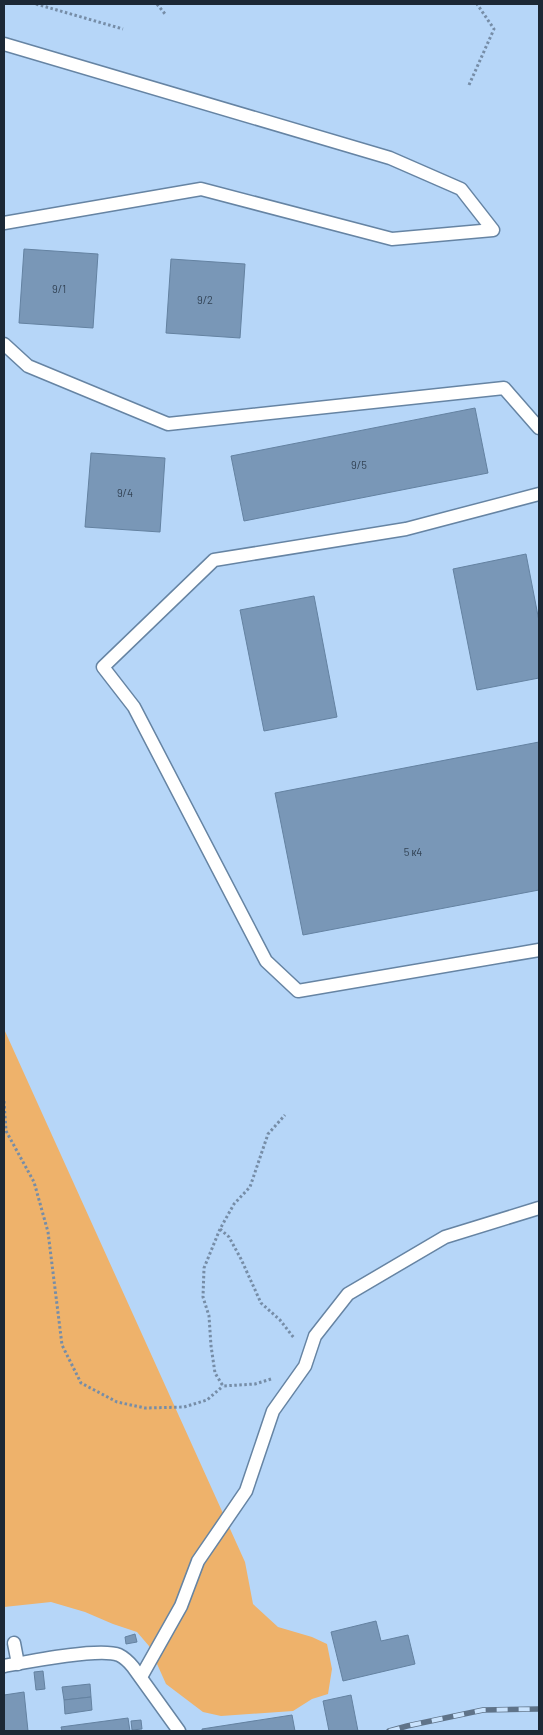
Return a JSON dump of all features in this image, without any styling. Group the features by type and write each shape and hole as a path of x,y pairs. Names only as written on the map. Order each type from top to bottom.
{"lane":[{"path":"4,44 390,158 461,189 493,230 392,239 201,189 4,224"},
{"path":"4,344 28,366 168,424 504,388 539,428"},
{"path":"539,494 406,529 214,560 103,667 134,707 266,961 298,991 539,950"},
{"path":"141,1678 181,1606 198,1561 246,1491 272,1411 305,1366 314,1336 348,1294 445,1237 539,1208"},
{"path":"14,1643 18,1664"},
{"path":"4,1666 89,1654 117,1654 125,1659 141,1678 180,1731"}],"path":[{"path":"36,4 123,29"},
{"path":"157,4 165,14"},
{"path":"469,85 494,29 477,4"},
{"path":"4,1101 6,1131 34,1182 48,1232 62,1346 81,1383 117,1402 145,1408 184,1407 208,1400 223,1386 255,1384 280,1377 305,1366 298,1343 280,1320 261,1303 242,1259 229,1237 220,1229"},
{"path":"223,1386 215,1373 209,1316 203,1297 204,1268 220,1229 234,1204 250,1187 268,1134 285,1115"}],"shaded area":[{"path":"4,1029 245,1562 253,1604 278,1627 312,1637 327,1644 332,1669 328,1694 312,1699 293,1711 221,1716 203,1712 166,1684 149,1646 137,1632 85,1612 51,1602 4,1607"}],"building":[{"path":"24,249 98,254 93,328 19,323"},
{"path":"171,259 245,264 240,338 166,333"},
{"path":"475,408 488,473 244,521 231,456"},
{"path":"91,453 165,458 160,532 85,527"},
{"path":"526,554 539,621 539,678 477,690 453,569"},
{"path":"314,596 337,717 264,731 240,610"},
{"path":"539,742 539,890 303,935 275,793"},
{"path":"376,1621 381,1641 408,1635 415,1664 343,1681 331,1632"},
{"path":"135,1634 137,1642 126,1644 125,1637"},
{"path":"43,1671 45,1689 36,1690 34,1672"},
{"path":"90,1684 91,1697 64,1700 62,1687"},
{"path":"24,1692 28,1731 4,1731 4,1695"},
{"path":"351,1695 358,1731 329,1731 323,1701"},
{"path":"91,1697 92,1710 65,1714 64,1700"},
{"path":"292,1715 295,1731 202,1731 202,1729"},
{"path":"128,1718 130,1731 62,1731 61,1727"},
{"path":"141,1720 142,1729 132,1730 131,1721"}],"railway":[{"path":"389,1731 483,1710 539,1709"}]}
